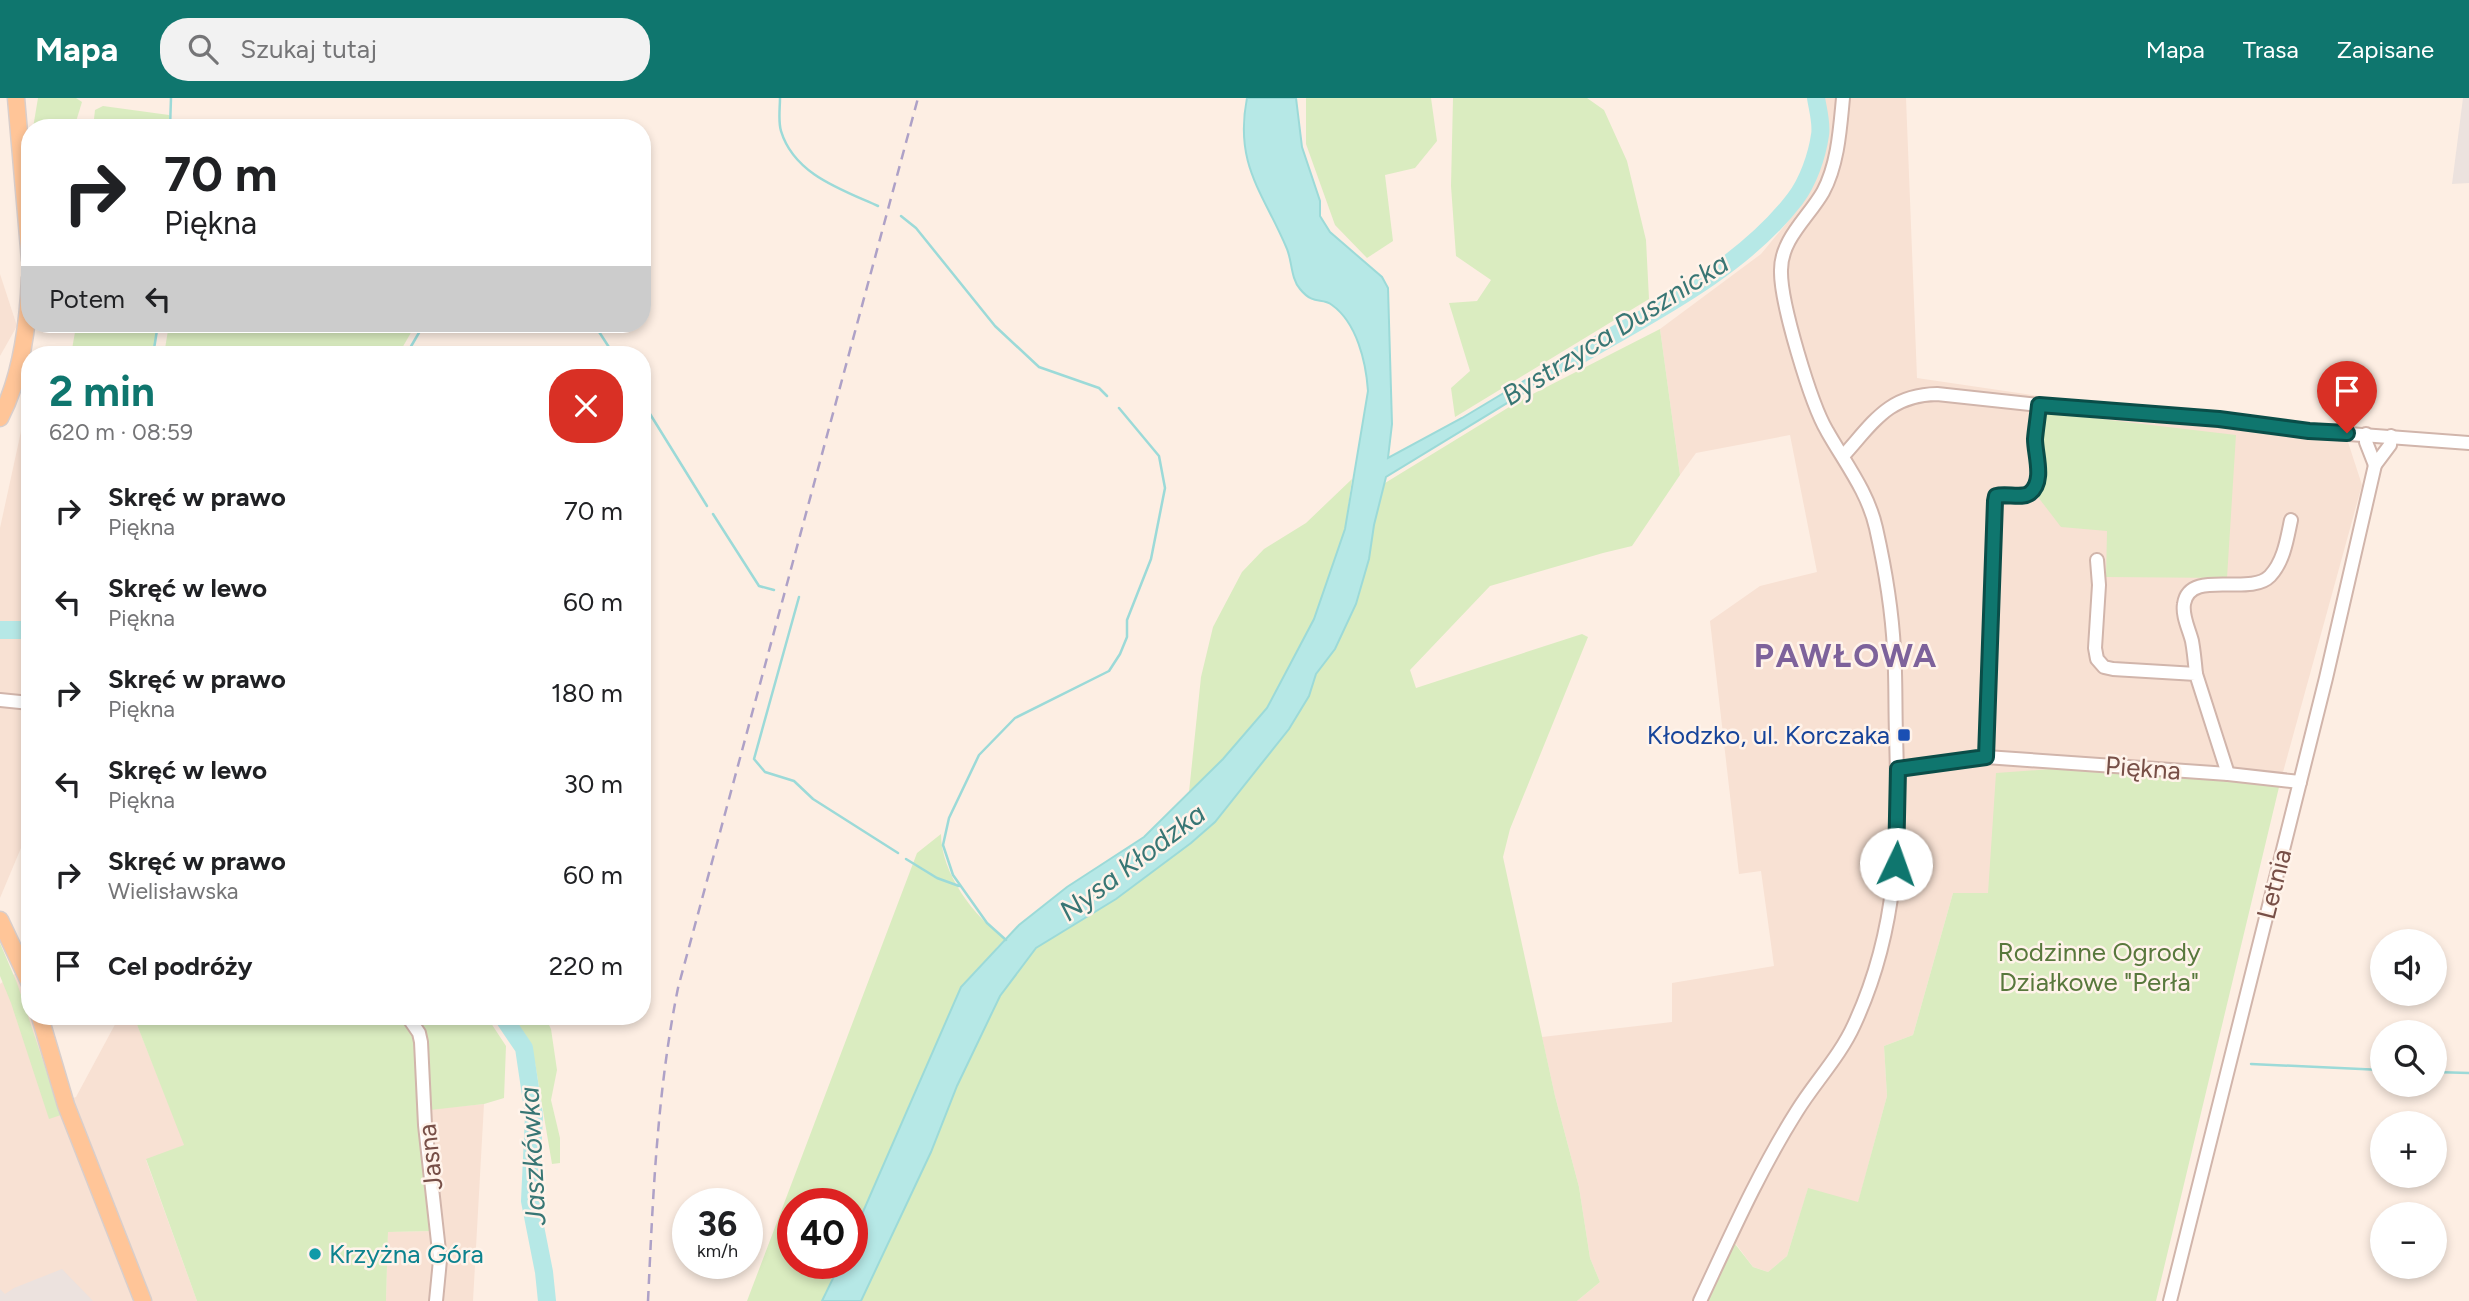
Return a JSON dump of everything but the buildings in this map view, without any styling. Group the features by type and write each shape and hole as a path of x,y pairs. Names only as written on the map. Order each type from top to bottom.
{"main road":[{"path":"16,98 21,156"},
{"path":"0,418 16,378 21,351"},
{"path":"0,919 21,964"},
{"path":"42,1025 71,1119 143,1301"}],"street":[{"path":"1700,1301 1756,1182 1796,1111 1853,1027 1880,958 1895,871 1898,844 1898,769 1894,649 1882,556 1875,521 1864,493 1816,410 1780,273 1787,242 1824,190 1833,167 1843,98"},
{"path":"1843,456 1887,409 1903,399 1920,394 2219,419 2309,431 2469,443"},
{"path":"1986,757 1995,501 1996,496 2001,495 2026,495 2034,487 2039,465 2035,437 2039,405"},
{"name":"Letnia","path":"2367,434 2366,442 2375,466"},
{"name":"Letnia","path":"2170,1301 2359,545 2375,466 2390,445 2391,436"},
{"path":"2228,774 2196,674 2192,641 2184,612 2186,596 2191,589 2204,585 2251,584 2269,578 2285,548 2291,520"},
{"path":"2098,560 2095,648 2097,659 2104,667 2196,674"},
{"path":"0,701 21,702"},
{"name":"Piękna","path":"1898,769 1986,757 2228,774 2300,782"},
{"name":"Jasna","path":"414,1025 421,1042 425,1125 440,1260 436,1301"}],"shaded area":[{"path":"1824,98 1906,98 1917,378 2348,442 2362,485 2280,783 2051,769 1988,893 1953,893 1913,1035 1884,1046 1887,1096 1858,1203 1808,1189 1787,1256 1768,1272 1753,1267 1733,1240 1704,1301 1577,1301 1600,1282 1590,1258 1579,1187 1542,1037 1672,1022 1672,983 1774,966 1761,871 1739,874 1710,621 1760,586 1817,572 1790,435 1696,453 1680,475 1660,329 1761,254 1795,213 1822,165"},
{"path":"2463,98 2469,98 2469,183 2452,184"},
{"path":"0,274 17,326 0,356"},
{"path":"21,431 21,848 0,898 0,528"},
{"path":"21,971 21,1025 50,1025 73,1098 76,1097 115,1025 137,1025 185,1145 146,1160 197,1301 0,1301 0,984"},
{"path":"484,1104 473,1301 386,1301 388,1232 433,1231 421,1110"},
{"path":"62,1269 93,1301 0,1301 0,1289 5,1294"}],"green space":[{"path":"38,98 76,98 82,102 77,119 34,119"},
{"path":"1306,98 1431,98 1437,141 1415,168 1385,175 1393,241 1367,258 1335,225 1306,144"},
{"path":"1453,98 1587,98 1604,110 1627,161 1646,240 1649,299 1455,417 1451,388 1470,371 1449,303 1477,301 1491,280 1456,256 1451,186"},
{"path":"103,106 169,115 169,119 94,119 95,110"},
{"path":"1660,329 1680,475 1632,546 1490,586 1410,670 1416,688 1582,634 1588,637 1510,829 1503,857 1555,1096 1579,1187 1590,1258 1600,1282 1577,1301 861,1301 1000,996 1036,948 1116,899 1215,822 1289,729 1309,696 1316,674 1335,649 1356,604 1369,559 1374,525 1385,483 1519,401"},
{"path":"75,333 157,333 155,346 73,346"},
{"path":"168,333 411,333 403,346 165,346"},
{"path":"2041,412 2236,435 2227,578 2106,577 2107,531 2061,527 2038,497 2042,464"},
{"path":"1352,479 1345,529 1314,619 1299,650 1267,708 1223,759 1189,792 1201,677 1213,627 1242,572 1264,549 1306,523"},
{"name":"Rodzinne Ogrody Działkowe \"Perła\"","path":"2051,769 2280,783 2156,1301 1704,1301 1732,1240 1753,1267 1768,1272 1787,1256 1808,1188 1858,1202 1887,1096 1884,1046 1913,1035 1953,893 1988,893 1996,773"},
{"path":"941,834 947,864 961,893 982,919 1005,939 997,947 905,1119 868,1201 868,1188 790,1188 917,853"},
{"path":"0,943 21,995 21,1025 31,1025 61,1115 49,1119 0,976"},
{"path":"137,1025 492,1025 506,1046 504,1098 484,1104 421,1111 433,1231 388,1232 386,1301 197,1301 146,1159 184,1145"},
{"path":"517,1025 549,1025 557,1070 551,1100 560,1138 560,1163 552,1164 535,1063 527,1039"},
{"path":"777,1222 777,1279 833,1279 822,1301 747,1301 755,1279 763,1279 763,1259"}],"water":[{"name":"Nysa Kłodzka","path":"1247,98 1296,98 1302,147 1320,201 1320,216 1330,232 1382,277 1388,288 1392,424 1388,458 1462,418 1592,340 1589,356 1386,477 1369,559 1356,604 1335,649 1316,674 1309,696 1289,729 1215,822 1191,843 1116,899 1036,948 1000,996 861,1301 822,1301 833,1279 868,1279 868,1200 961,987 1019,925 1067,887 1144,837 1223,759 1267,708 1314,619 1345,529 1368,391 1367,380 1359,344 1348,322 1332,305 1305,294 1295,280 1287,249 1253,177 1244,142"}],"waterway":[{"path":"170,119 171,98"},
{"path":"780,98 781,131 796,158 820,178 878,206"},
{"name":"Bystrzyca Dusznicka","path":"1571,360 1691,290 1748,248 1773,224 1800,192 1814,160 1820,131 1816,98"},
{"path":"901,216 916,228 995,326 1039,367 1099,388 1107,396"},
{"path":"154,346 157,333"},
{"path":"411,346 419,333"},
{"path":"600,333 608,346"},
{"path":"1006,940 987,923 953,875 943,845 949,818 979,755 1015,718 1109,671 1127,637 1127,620 1151,559 1165,488 1159,456 1119,408"},
{"path":"651,416 707,506"},
{"path":"713,514 759,586 774,590"},
{"path":"799,597 754,759 765,772 794,781 813,799 898,853"},
{"name":"Jaszkówka","path":"0,630 21,630"},
{"path":"906,859 937,878 959,886"},
{"name":"Jaszkówka","path":"508,1025 524,1048 534,1115 530,1201 547,1301"},
{"path":"2251,1064 2370,1069"},
{"path":"2447,1072 2469,1073"}],"railway":[{"path":"648,1301 661,1105 678,988 918,98"}],"place":[{"name":"Kłodzko, ul. Korczaka","path":"1904,735"},
{"name":"Krzyżna Góra","path":"315,1254"}],"district":[{"name":"PAWŁOWA","path":"1846,655"}],"route":[{"path":"1896,864 1898,769 1986,757 1995,501 1996,496 2006,494 2026,495 2034,487 2039,465 2035,437 2039,405 2219,419 2309,431 2347,433"}]}
